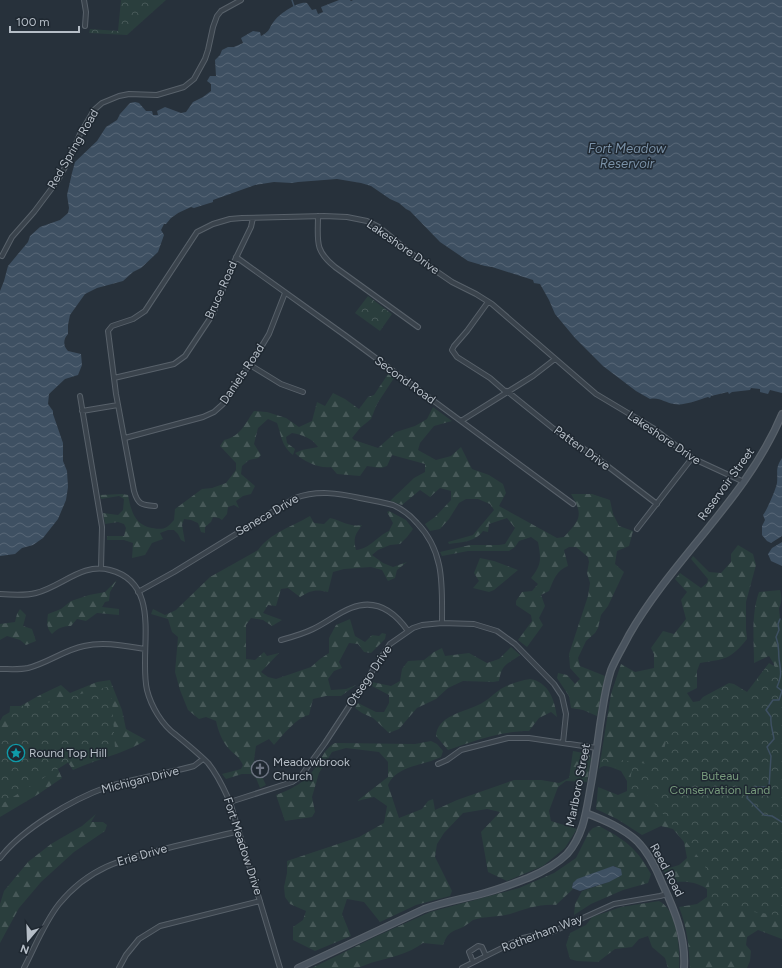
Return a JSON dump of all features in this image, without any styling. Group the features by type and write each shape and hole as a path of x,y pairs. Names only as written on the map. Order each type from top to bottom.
{"street":[{"path":"84,0 86,12 85,26"},
{"name":"Red Spring Road","path":"2,256 12,237 55,184 67,164 80,134 94,110 102,103 119,96 129,94 157,95 184,87 194,79 205,59 217,16 241,0"},
{"path":"318,216 319,248 325,258 335,267 418,327"},
{"name":"Lakeshore Drive","path":"155,506 142,505 136,500 118,405 107,334 109,328 114,324 133,319 145,311 198,232 213,224 230,219 253,218 318,216 355,218 373,224 417,258 452,282 488,302 596,394 653,428 692,458 744,482"},
{"name":"Bruce Road","path":"114,378 169,366 181,359 194,344 213,314 236,257 249,232 253,218"},
{"name":"Second Road","path":"236,257 573,504"},
{"name":"Daniels Road","path":"125,438 203,417 214,412 223,404 269,334 285,292"},
{"name":"Patten Drive","path":"488,302 454,346 452,350 457,357 490,378 554,429 592,455 657,504"},
{"path":"461,421 539,372 555,359"},
{"path":"250,365 281,384 303,392"},
{"path":"80,396 101,521 102,568"},
{"path":"82,410 118,405"},
{"name":"Reservoir Street","path":"694,544 744,482 762,455 782,414"},
{"path":"638,529 692,458"},
{"name":"Seneca Drive","path":"138,592 174,572 295,498 306,494 336,493 394,506 412,517 426,532 436,552 441,574 442,623"},
{"name":"Marlboro Street","path":"298,968 424,909 503,887 548,868 563,858 581,833 586,813 606,690 614,663 646,607 694,544"},
{"name":"Fort Meadow Drive","path":"0,594 23,595 36,593 57,585 83,571 102,568 123,575 135,585 146,618 145,667 147,690 161,720 175,735 203,759 216,774 230,802 280,968"},
{"path":"281,640 313,630 350,608 369,604 395,614 408,631"},
{"name":"Otsego Drive","path":"230,802 292,782 301,776 326,743 384,651 390,644 408,631 422,625 467,623 489,628 503,635 521,650 551,681 562,696 566,714 564,743"},
{"path":"0,669 27,668 86,645 114,644 145,649"},
{"path":"438,764 447,760 461,750 508,738 529,738 597,748"},
{"name":"Michigan Drive","path":"0,858 16,840 28,830 90,793 108,787 194,766 203,759"},
{"name":"Reed Road","path":"586,813 620,829 631,836 641,845 651,859 681,929 684,949 684,968"},
{"name":"Erie Drive","path":"24,968 43,931 59,905 76,886 100,869 132,856 239,831"},
{"name":"Rotherham Way","path":"462,968 523,938 556,930 614,904 667,894"},
{"path":"119,968 129,951 139,939 160,926 260,901"},
{"name":"Rotherham Way","path":"473,962 469,952 478,946 482,947 486,956"}],"green space":[{"path":"121,0 166,0 127,35 89,33 90,29 118,31"},
{"path":"368,296 392,314 380,331 355,313"},
{"path":"388,374 394,378 377,404 371,419 360,428 352,438 354,440 378,448 396,432 415,426 427,419 433,407 452,421 434,426 420,443 418,450 436,460 451,456 461,447 472,469 489,475 503,484 506,493 499,506 557,538 564,537 577,521 579,513 578,507 571,494 592,494 610,500 613,514 619,526 633,531 629,546 617,551 615,564 624,572 608,606 601,615 598,628 586,641 578,658 580,666 605,676 597,716 583,710 571,708 569,696 557,678 558,673 567,675 575,684 580,679 570,668 569,654 588,596 590,583 587,573 589,562 588,557 576,547 569,547 564,550 568,566 558,573 549,591 541,595 545,606 539,618 543,625 527,647 518,640 532,621 531,615 516,605 516,601 522,592 532,591 538,584 531,578 540,561 538,542 531,537 519,541 515,547 509,551 468,551 442,556 440,552 470,545 505,544 515,528 507,518 489,524 488,532 483,531 480,535 472,539 449,544 448,542 473,535 494,510 490,504 478,499 466,499 459,503 449,519 440,529 430,531 425,524 435,517 451,500 451,491 440,488 430,497 420,490 402,505 390,501 414,478 425,472 425,464 392,455 387,466 381,468 367,466 360,476 337,474 331,467 321,467 312,464 302,459 295,453 318,447 307,437 292,433 286,437 287,443 295,449 293,455 284,444 277,423 268,419 258,428 254,444 261,455 258,458 249,460 242,466 241,474 255,486 251,494 243,496 236,501 239,508 234,505 228,507 227,514 222,520 213,517 211,522 205,527 205,533 201,532 198,523 184,519 182,525 185,542 181,540 174,530 168,530 160,533 163,539 152,543 145,555 132,558 133,543 124,540 107,540 107,536 124,536 126,528 124,524 118,522 105,524 103,513 118,515 123,510 124,499 119,496 101,499 100,495 128,495 134,516 141,524 152,528 164,528 174,520 175,509 202,489 212,488 226,483 236,470 236,463 220,446 224,440 238,433 254,411 267,412 286,418 299,427 312,421 317,402 325,406 333,393 359,409 368,397 374,395"},
{"path":"389,511 406,520 413,529 400,544 390,545 378,550 372,555 383,563 393,567 407,562 397,570 395,578 388,581 382,570 371,567 344,569 333,572 328,592 314,591 300,597 288,588 281,589 276,606 268,605 263,613 282,620 272,626 263,620 251,618 246,625 246,659 255,660 264,652 267,656 279,653 261,672 268,677 276,679 311,667 329,653 329,638 336,625 350,619 355,636 365,642 372,635 379,636 382,633 386,634 385,639 371,653 364,652 358,644 349,643 339,662 342,668 334,671 328,679 331,690 346,689 356,685 341,696 326,696 313,699 309,715 304,716 295,723 274,745 269,739 256,746 254,760 266,785 260,788 256,778 251,774 242,774 226,779 222,774 241,769 243,765 239,758 225,744 219,733 216,721 206,717 199,719 188,710 175,672 178,637 172,632 168,619 151,614 153,609 165,615 176,610 210,577 258,550 275,534 310,516 314,523 324,524 330,518 349,524 362,525 355,537 356,550 369,545 389,531 393,523 387,512"},
{"path":"738,545 753,554 756,565 746,602 747,639 731,655 716,661 700,663 697,671 697,688 687,693 693,702 749,693 773,675 774,664 769,656 754,663 754,618 756,600 759,592 780,590 781,604 779,608 780,619 782,620 782,939 758,930 747,937 746,945 751,951 750,961 747,968 690,968 687,937 679,907 697,904 707,897 707,889 693,883 669,882 663,870 679,865 687,858 684,842 673,829 661,826 642,835 617,819 596,809 598,787 618,795 627,791 627,781 621,771 600,763 611,694 621,664 635,672 654,668 654,654 651,648 663,631 674,634 686,619 681,600 687,592 675,579 680,573 701,588 707,583 708,579 691,559 693,556 709,572 721,573 731,562 731,554"},
{"path":"480,558 494,561 518,570 494,590 489,592 473,588 479,581 474,573"},
{"path":"117,580 110,592 109,601 105,602 102,607 119,609 119,615 97,613 86,621 77,619 71,626 66,626 56,630 52,634 50,632 47,624 48,614 61,609 71,601 105,592"},
{"path":"20,609 26,615 23,626 32,629 36,641 26,645 20,640 7,636 0,640 0,624 15,622"},
{"path":"511,647 520,655 508,663 500,675 499,681 463,681 448,688 436,699 417,708 399,729 389,733 373,718 355,708 358,703 376,712 384,712 389,703 389,695 370,685 372,682 391,686 400,681 402,669 408,661 424,660 442,648 445,656 469,653 487,663 499,659"},
{"name":"Buteau Conservation Land","path":"769,663 782,671 782,732 780,733 782,746 782,916 713,906 705,865 645,792 628,793 632,769 604,766 599,769 601,757 661,766 666,740 703,697 729,683 734,684 747,692"},
{"path":"530,679 542,684 550,693 555,705 557,717 551,712 539,718 529,731 519,731 498,735 448,750 436,736 438,729 446,719 481,704 506,686"},
{"path":"110,680 122,710 126,729 146,740 120,753 73,770 67,761 57,767 62,778 0,817 0,721 3,716 61,685 70,693 97,682"},
{"path":"111,686 115,748 77,757 0,805 0,735 8,733 10,706 35,706"},
{"path":"431,741 437,744 443,751 441,757 398,773 392,778 388,785 399,818 422,809 428,801 433,799 435,810 457,800 514,780 541,780 559,783 569,778 573,751 589,754 591,759 587,782 566,781 558,787 549,811 551,821 577,829 565,848 543,866 507,881 488,872 481,832 500,812 487,809 463,813 444,833 437,844 435,857 452,891 450,896 416,905 380,922 364,902 347,899 342,914 351,936 315,951 293,940 293,927 303,920 306,911 290,904 285,897 284,887 287,873 287,861 359,837 384,823 387,806 374,797 357,801 388,777 388,762 379,752 346,748 332,752 319,773 312,797 315,812 312,817 285,821 276,795 303,781 312,773 326,750 335,743 415,744"},
{"path":"96,814 91,822 103,822 107,825 105,831 74,852 41,882 19,908 0,943 0,904 4,891 28,862 51,844 82,826"},
{"path":"599,826 623,840 635,851 651,874 648,883 623,890 591,904 574,915 575,904 582,891 609,882 621,876 615,866 613,866 573,883 573,889 556,905 538,906 501,916 473,920 450,933 443,945 423,943 400,955 356,968 312,968 430,912 519,888 554,873 576,858 589,832 593,828"},
{"path":"659,901 665,906 674,921 678,941 679,968 668,968 665,958 652,947 648,936 639,939 632,947 615,949 598,962 577,961 570,959 566,945 570,933 586,925 592,917 621,907"}],"water":[{"name":"Fort Meadow Reservoir","path":"339,0 782,0 782,393 770,390 768,394 760,392 760,389 751,388 750,390 732,392 729,394 728,392 711,396 710,398 708,397 682,404 650,399 636,391 603,366 575,338 555,314 540,284 534,283 533,280 468,261 440,242 410,211 371,186 337,179 292,183 274,182 255,185 213,200 213,202 194,208 191,207 178,213 166,224 164,224 161,230 164,235 158,252 141,268 133,272 123,281 97,288 85,294 70,315 68,334 64,340 64,345 68,351 81,354 82,365 78,375 65,379 49,394 48,404 53,411 63,443 63,461 67,471 68,487 66,500 58,519 43,538 33,545 22,548 15,554 0,556 0,291 8,266 28,242 30,236 40,227 60,220 68,213 69,208 67,195 75,162 97,141 106,127 117,120 120,114 130,103 139,103 146,111 152,111 153,115 158,115 157,111 165,107 181,113 186,112 193,102 211,91 211,84 207,81 210,76 216,76 215,60 220,55 222,50 243,43 241,38 253,31 260,32 261,36 285,11 299,4 307,3 312,10 316,9 318,14 323,12 321,7"},
{"path":"782,458 782,536 771,543 762,535 762,526 765,520 763,515 777,483 778,468"},
{"path":"782,542 782,566 771,561 768,554 772,548"},
{"path":"613,866 621,869 622,875 609,882 580,891 572,888 573,883 577,879"}],"waterway":[{"path":"292,0 294,6"},
{"path":"780,619 778,624 779,630 776,637 781,673 777,687 782,691"},
{"path":"782,691 779,700 773,700 766,710 771,717 774,739 767,747 771,756 769,787 755,787 748,793 747,798 764,815 772,816 782,822"}],"place":[{"name":"Round Top Hill","path":"16,753"},
{"name":"Meadowbrook Church","path":"260,769"}]}
